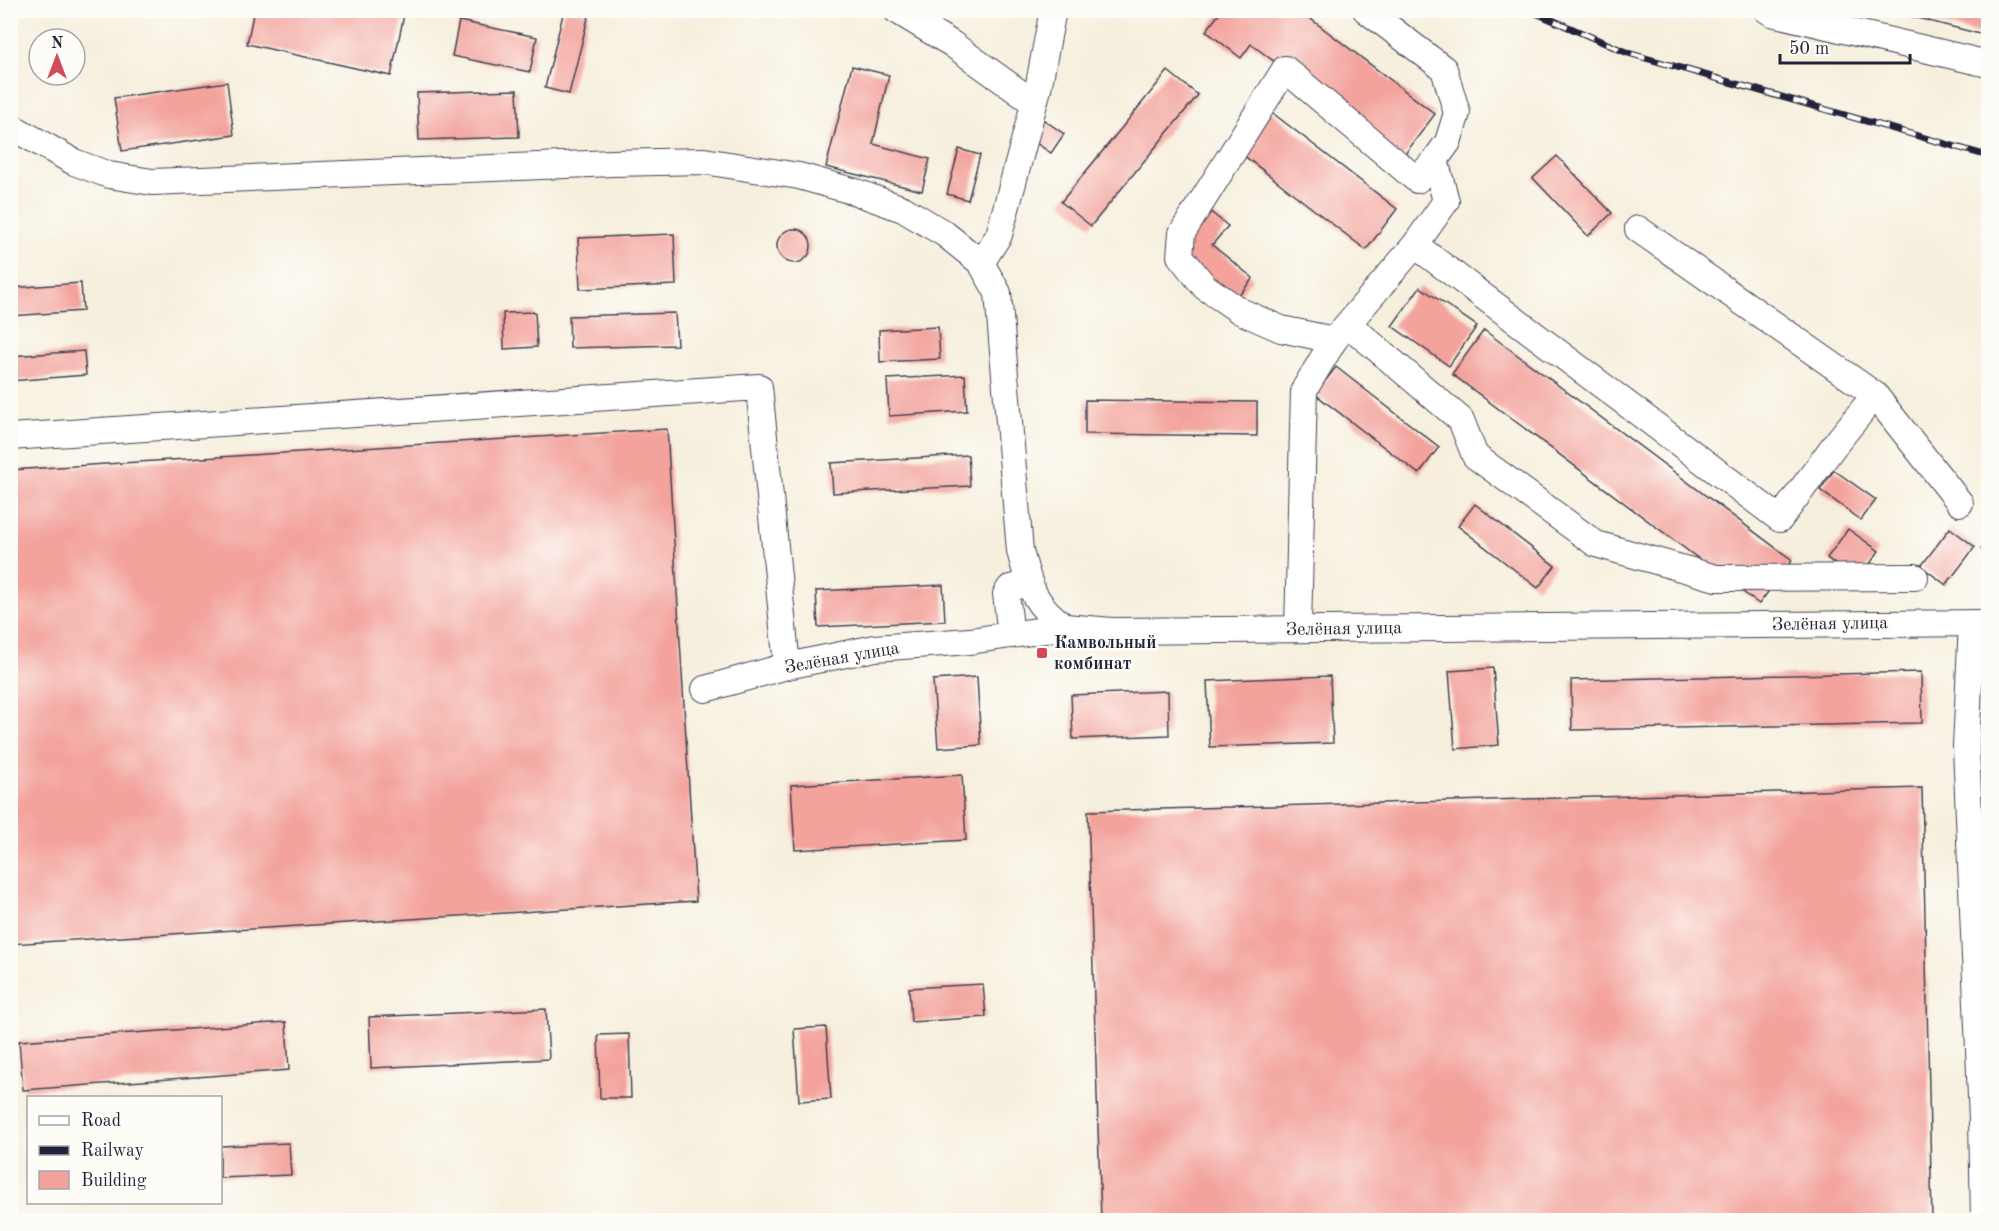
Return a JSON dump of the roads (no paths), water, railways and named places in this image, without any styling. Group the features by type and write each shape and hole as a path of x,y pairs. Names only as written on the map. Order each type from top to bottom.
{"street":[{"path":"896,10 952,44 1034,103"},
{"path":"981,263 999,235 1034,103 1053,10"},
{"path":"1366,10 1444,69 1457,113 1448,142 1436,160 1417,180 1285,69 1182,233 1180,256 1205,286 1240,310 1281,329 1341,332 1461,420 1475,456 1596,544 1716,578 1915,577"},
{"path":"1767,10 1989,64"},
{"path":"10,126 74,162 109,175 152,182 613,162 704,161 799,176 856,192 903,209 945,234 981,263 998,293 1020,551 1035,598 1048,614 1065,627"},
{"path":"10,151 34,140"},
{"path":"1298,629 1304,390 1341,332 1415,245 1446,201 1436,160"},
{"path":"1638,229 1875,395 1960,503"},
{"path":"1415,245 1780,519 1875,395"},
{"path":"10,438 759,387 787,666"},
{"path":"1011,635 1006,594 1010,588 1029,583"},
{"path":"1980,623 1966,747 1982,1120 1984,1221"},
{"name":"Зелёная улица","path":"705,689 787,666 876,648 970,641 1065,627 1112,631 1980,623"}],"railway":[{"path":"1529,10 1628,53 1988,156"}],"place":[{"name":"Камвольный комбинат","path":"1042,653"}]}
